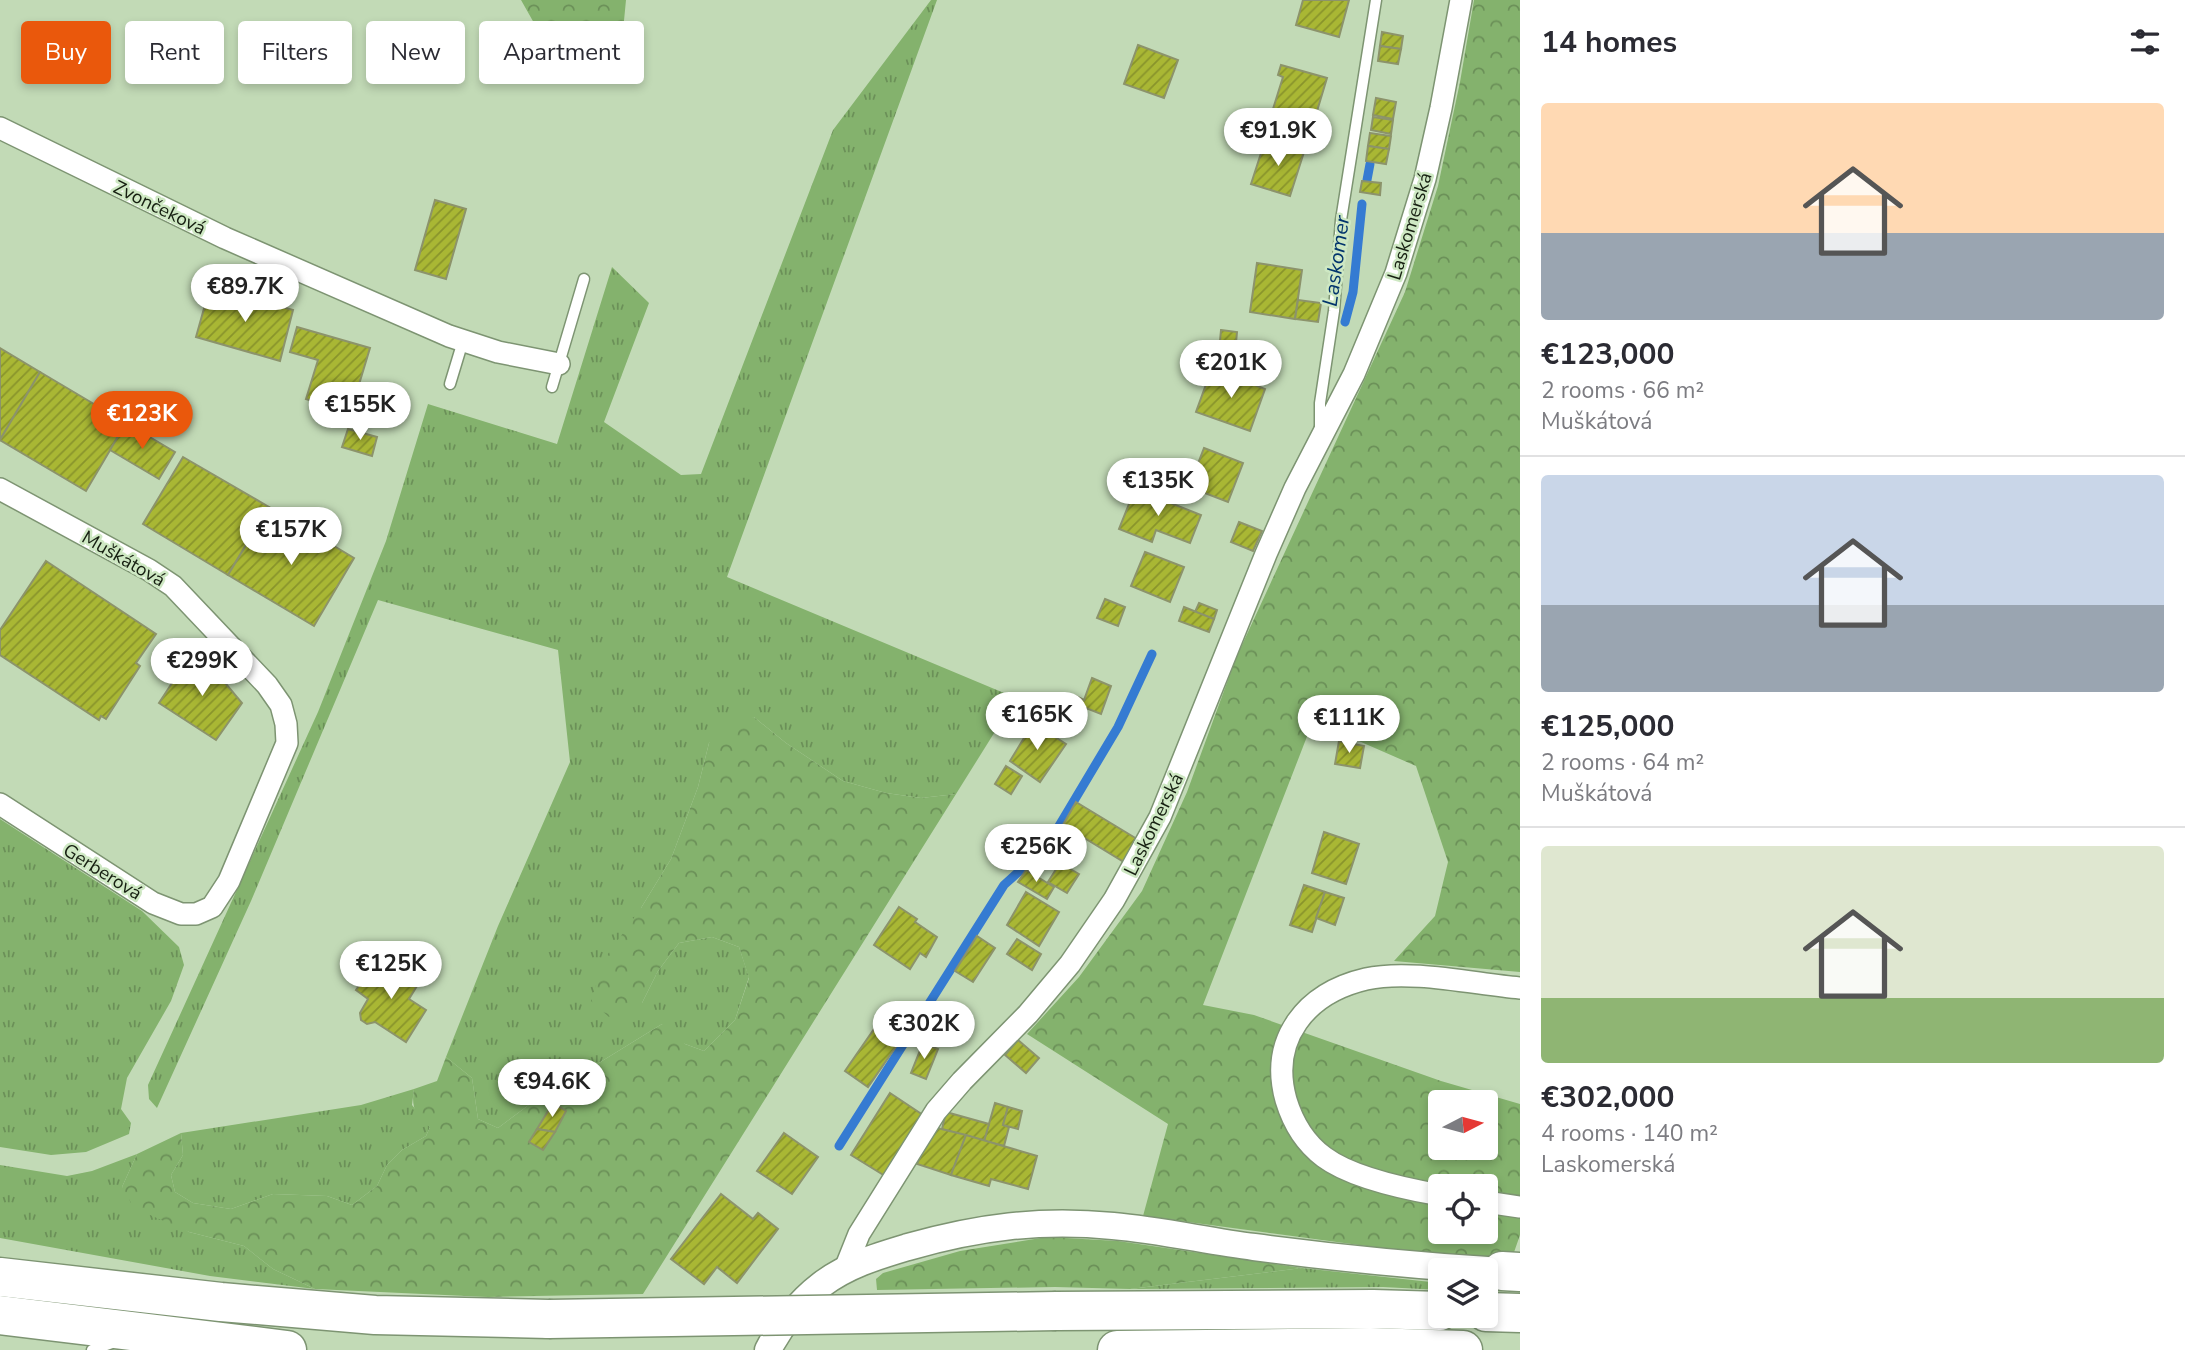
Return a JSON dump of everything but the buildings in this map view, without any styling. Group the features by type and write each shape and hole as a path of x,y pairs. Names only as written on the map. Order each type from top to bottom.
{"highway":[{"path":"26,1277 375,1315 550,1319 1056,1311 1428,1311"},
{"path":"1498,1312 1520,1313"},
{"path":"0,1315 288,1350"},
{"path":"1117,1350 1370,1347 1463,1350"}],"street":[{"name":"Laskomerská","path":"845,1269 859,1234 936,1111 1050,989 1094,931 1137,861 1170,795 1266,554 1378,320 1406,243 1431,155 1461,0"},
{"name":"Zvončeková","path":"0,128 236,243 463,341 498,352 559,364"},
{"name":"Muškátová","path":"0,489 149,570 173,586 267,685 281,705 287,743 229,881 212,907"},
{"name":"Gerberová","path":"0,804 153,903 181,914 196,914 212,907"},
{"path":"1428,1192 1352,1172 1325,1158 1303,1138 1290,1111 1282,1084 1281,1059 1290,1035 1304,1013 1319,999 1341,986 1367,978 1427,978 1520,988"},
{"path":"1498,1204 1520,1207"},
{"path":"768,1350 795,1310 820,1286 845,1269 886,1253 980,1229 1024,1223 1114,1226 1392,1265 1511,1272"}],"lane":[{"name":"Laskomerská","path":"1320,441 1320,403 1333,321 1340,229 1376,0"},
{"path":"552,387 584,279"},
{"path":"450,384 463,341"},
{"path":"92,1350 143,1332"}],"green space":[{"path":"521,0 626,0 624,21 533,21"},
{"path":"931,0 937,0 727,577 1016,698 956,794 921,798 886,793 843,781 786,743 754,717 709,743 698,787 671,859 641,908 642,1003 658,971 679,943 712,937 739,947 749,977 735,1020 704,1051 685,1044 662,1024 581,1074 546,1092 498,1128 478,1119 472,1078 446,1057 498,926 570,762 558,650 378,600 251,901 157,1108 149,1099 148,1085 318,712 386,541 428,404 557,444 612,267 649,303 604,422 681,475 701,474 833,130"},
{"path":"1474,0 1520,0 1520,972 1394,961 1435,916 1448,862 1416,766 1313,721 1203,1005 1254,1015 1472,1090 1428,1090 1428,1160 1498,1160 1498,1098 1520,1104 1520,1235 1512,1258 1396,1250 1143,1216 1168,1124 1027,1034 1079,977 1142,891 1187,792 1236,658 1405,292 1438,186"},
{"path":"754,717 786,743 843,781 886,793 921,798 956,794 643,1294 488,1297 315,1289 273,1269 244,1246 189,1232 134,1208 122,1187 137,1154 181,1133 183,1155 171,1175 175,1192 193,1203 231,1209 273,1194 327,1196 352,1205 377,1186 387,1165 402,1150 426,1136 430,1127 415,1111 414,1089 437,1081 446,1057 472,1078 478,1119 498,1128 546,1092 581,1074 662,1024 676,1027 685,1044 704,1051 735,1020 749,978 739,947 712,937 679,943 658,971 642,1003 609,1017 591,1001 605,958 641,908 671,859 698,787 709,743 729,721"},
{"path":"0,819 142,911 179,947 184,965 171,1001 127,1078 121,1109 131,1123 129,1134 86,1152 51,1155 0,1147"},
{"path":"414,1089 412,1105 430,1127 426,1136 402,1150 387,1165 377,1186 352,1205 327,1196 273,1194 231,1209 193,1203 175,1192 171,1175 183,1155 181,1133 361,1105"},
{"path":"137,1154 122,1187 189,1232 244,1246 273,1269 315,1289 210,1276 0,1238 0,1165 67,1176 92,1171"},
{"path":"1047,1237 1118,1241 1302,1268 1130,1289 1055,1287 877,1290 876,1279 883,1273 960,1251"},
{"path":"1302,1268 1428,1282 1428,1289 1383,1287 1130,1289"}],"waterway":[{"name":"Laskomer","path":"1367,180 1370,164"},
{"name":"Laskomer","path":"1345,322 1353,292 1362,204"},
{"name":"Laskomer","path":"839,1146 1004,885 1047,846 1118,727 1152,654"}]}
